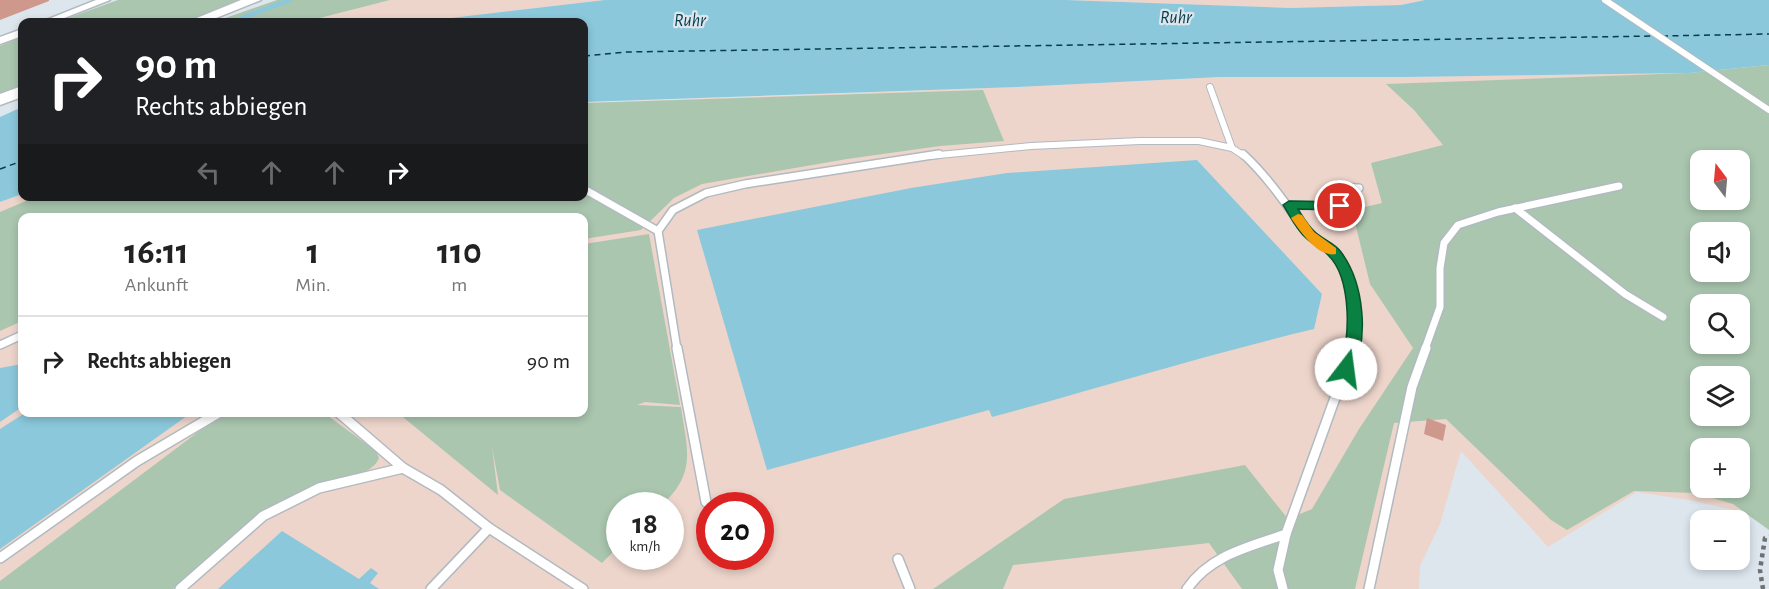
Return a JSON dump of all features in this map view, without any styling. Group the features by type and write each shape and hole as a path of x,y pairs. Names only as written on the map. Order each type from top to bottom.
{"main road":[{"path":"205,18 254,0"},
{"path":"0,100 18,93"}],"street":[{"path":"57,18 105,0"},
{"path":"0,41 18,34"}],"lane":[{"path":"1605,0 1769,110"},
{"path":"1210,87 1232,148"},
{"path":"704,492 658,231 664,217 680,203 696,196 745,184 866,165 1009,148 1129,141 1198,141 1232,148 1260,170 1289,205 1309,235 1335,253 1347,279 1354,311 1353,352 1325,420 1286,534 1278,570 1283,589"},
{"path":"1369,589 1413,387 1440,307 1440,268 1444,243 1458,225 1515,208 1619,186"},
{"path":"1289,205 1340,206 1337,187 1359,188"},
{"path":"588,191 658,231"},
{"path":"1515,208 1624,294 1663,317"},
{"path":"0,345 18,337"},
{"path":"0,558 137,461 212,417"},
{"path":"344,417 403,468 441,490 489,528 583,589"},
{"path":"180,589 263,516 319,488 403,468"},
{"path":"430,589 489,528"},
{"path":"1187,589 1194,575 1231,554 1286,534"},
{"path":"898,559 910,589"}],"path":[{"path":"1763,589 1759,581 1760,560 1765,538 1769,536"}],"shaded area":[{"path":"295,0 605,0 451,18 245,18"},
{"path":"1065,0 1425,0 1401,5 1290,8"},
{"path":"1689,73 1765,112 1756,515 1750,514 1750,510 1734,510 1637,492 1548,547 1461,451 1440,524 1420,566 1419,589 0,589 0,202 18,195 18,201 588,201 588,103 1220,77"}],"green space":[{"path":"118,0 244,0 193,18 68,18"},
{"path":"277,0 390,0 320,18 225,18"},
{"path":"18,38 18,87 0,94 0,46"},
{"path":"1769,65 1769,530 1750,516 1750,510 1741,510 1733,504 1712,498 1750,498 1750,438 1690,438 1690,493 1634,491 1567,530 1551,520 1446,419 1394,423 1355,589 1242,589 1209,543 1013,565 1003,589 933,589 1064,499 1245,465 1288,519 1312,509 1359,429 1413,348 1370,284 1352,210 1382,203 1371,163 1443,145 1414,110 1386,84 1689,73"},
{"path":"983,90 1004,141 940,146 847,159 702,184 674,198 641,230 588,238 588,213 18,213 18,323 0,331 0,212 26,201 588,201 588,103"},
{"path":"649,234 680,405 645,402 637,405 681,407 687,460 681,482 674,492 606,492 606,559 602,563 500,490 492,447 498,495 403,417 588,417 588,243"},
{"path":"223,417 329,417 376,451 379,458 375,465 360,474 314,486 275,506 240,531 173,589 0,589 0,581 202,429"}],"water":[{"name":"Ruhr","path":"605,0 1065,0 1290,8 1401,5 1425,0 1769,0 1769,65 1689,73 1220,77 1017,87 588,102 588,18 451,18"},
{"path":"18,109 18,195 0,202 0,117"},
{"path":"1197,160 1322,294 1314,329 992,417 989,410 767,470 697,230 911,188 1007,173"},
{"path":"18,365 18,410 0,422 0,368"},
{"path":"19,417 185,417 0,549 0,429"},
{"path":"282,531 359,579 371,568 378,573 370,583 379,589 218,589"}],"building":[{"path":"0,0 49,0 49,1 0,20"},
{"path":"1427,418 1446,425 1443,441 1424,434"}],"waterway":[{"path":"242,18 290,0"}],"ferry route":[{"path":"1662,36 1769,34"},
{"path":"588,56 627,52 1654,36"},
{"path":"0,169 18,162"}],"slow traffic":[{"path":"1298,218 1309,235 1332,251"}],"route":[{"path":"1340,206 1289,205 1309,235 1335,253 1347,279 1354,311 1354,332 1353,352 1346,369"}]}
